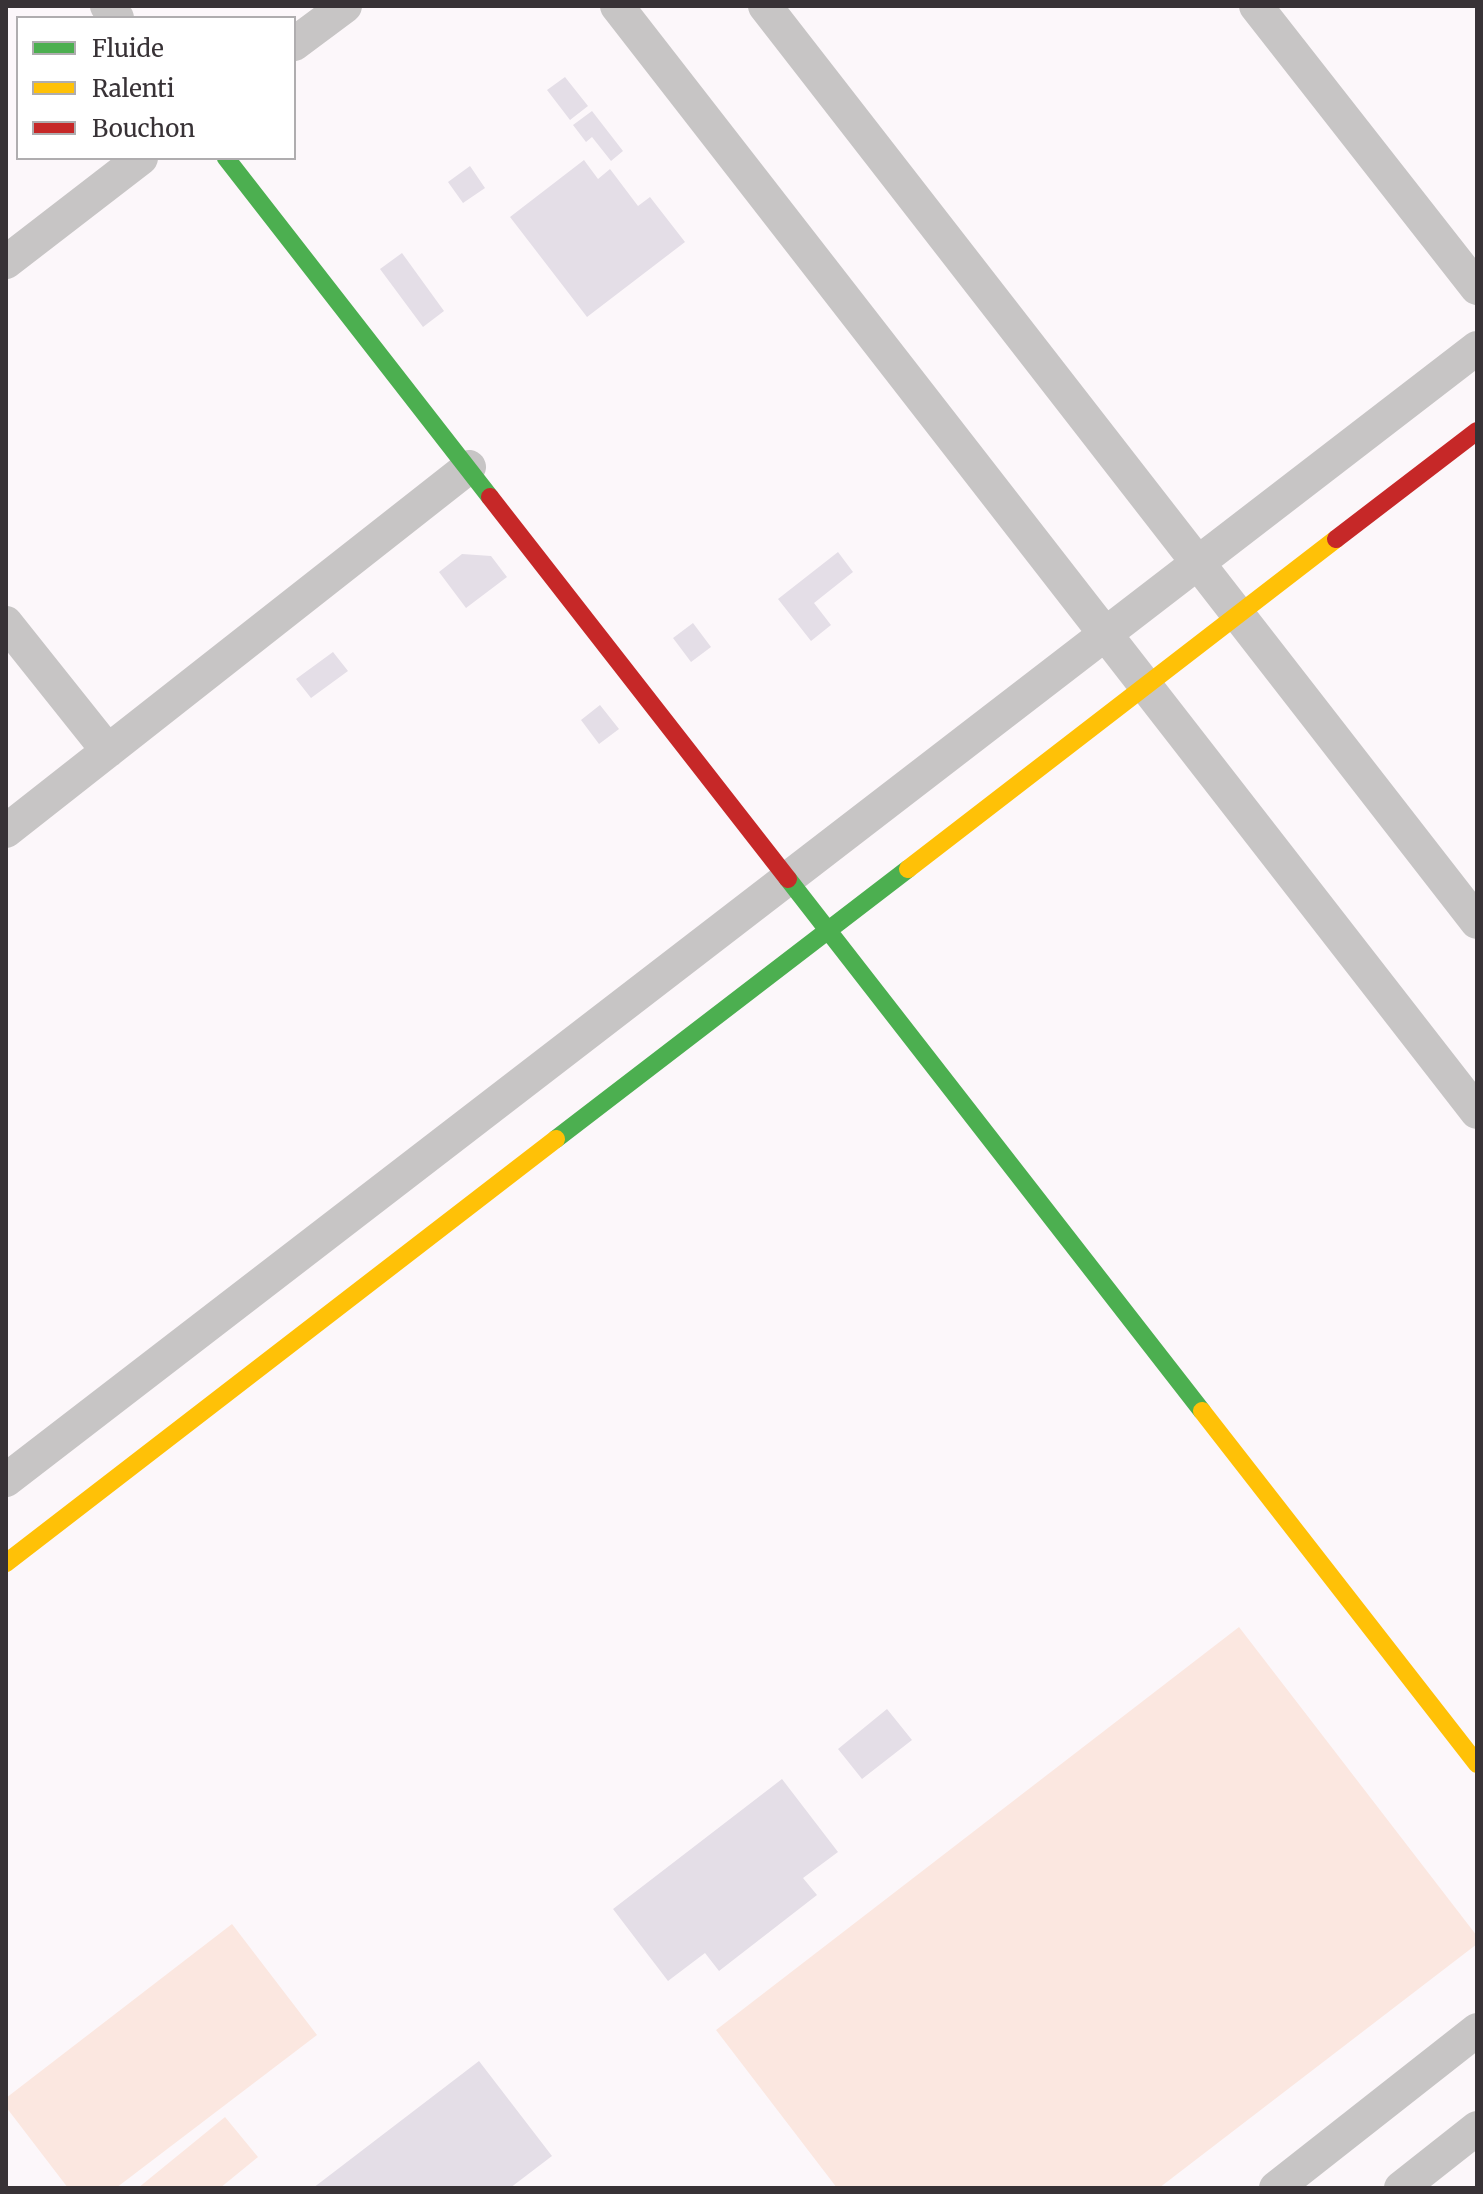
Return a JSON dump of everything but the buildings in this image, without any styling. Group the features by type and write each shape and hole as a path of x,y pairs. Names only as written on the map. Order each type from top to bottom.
{"street":[{"path":"296,43 345,6"},
{"path":"617,6 1477,1112"},
{"path":"765,6 1477,922"},
{"path":"1256,6 1477,288"},
{"path":"6,262 138,160"},
{"path":"228,160 1477,1764"},
{"path":"6,1480 1477,348"},
{"path":"6,1563 1477,431"},
{"path":"6,831 469,467"},
{"path":"6,623 108,751"},
{"path":"1276,2188 1477,2030"},
{"path":"1401,2188 1477,2128"}],"shaded area":[{"path":"1239,1627 1477,1936 1477,1944 1159,2188 837,2188 716,2030"},
{"path":"232,1924 317,2035 116,2188 68,2188 6,2107 6,2098"},
{"path":"225,2117 258,2157 220,2188 138,2188"}],"traffic: fast":[{"path":"228,160 490,497"},
{"path":"556,1139 908,869"},
{"path":"788,879 1202,1411"}],"traffic: slow":[{"path":"908,869 1336,539"},
{"path":"6,1563 556,1139"},
{"path":"1202,1411 1477,1764"}],"traffic: jam":[{"path":"1336,539 1477,431"},
{"path":"490,497 788,879"}]}
